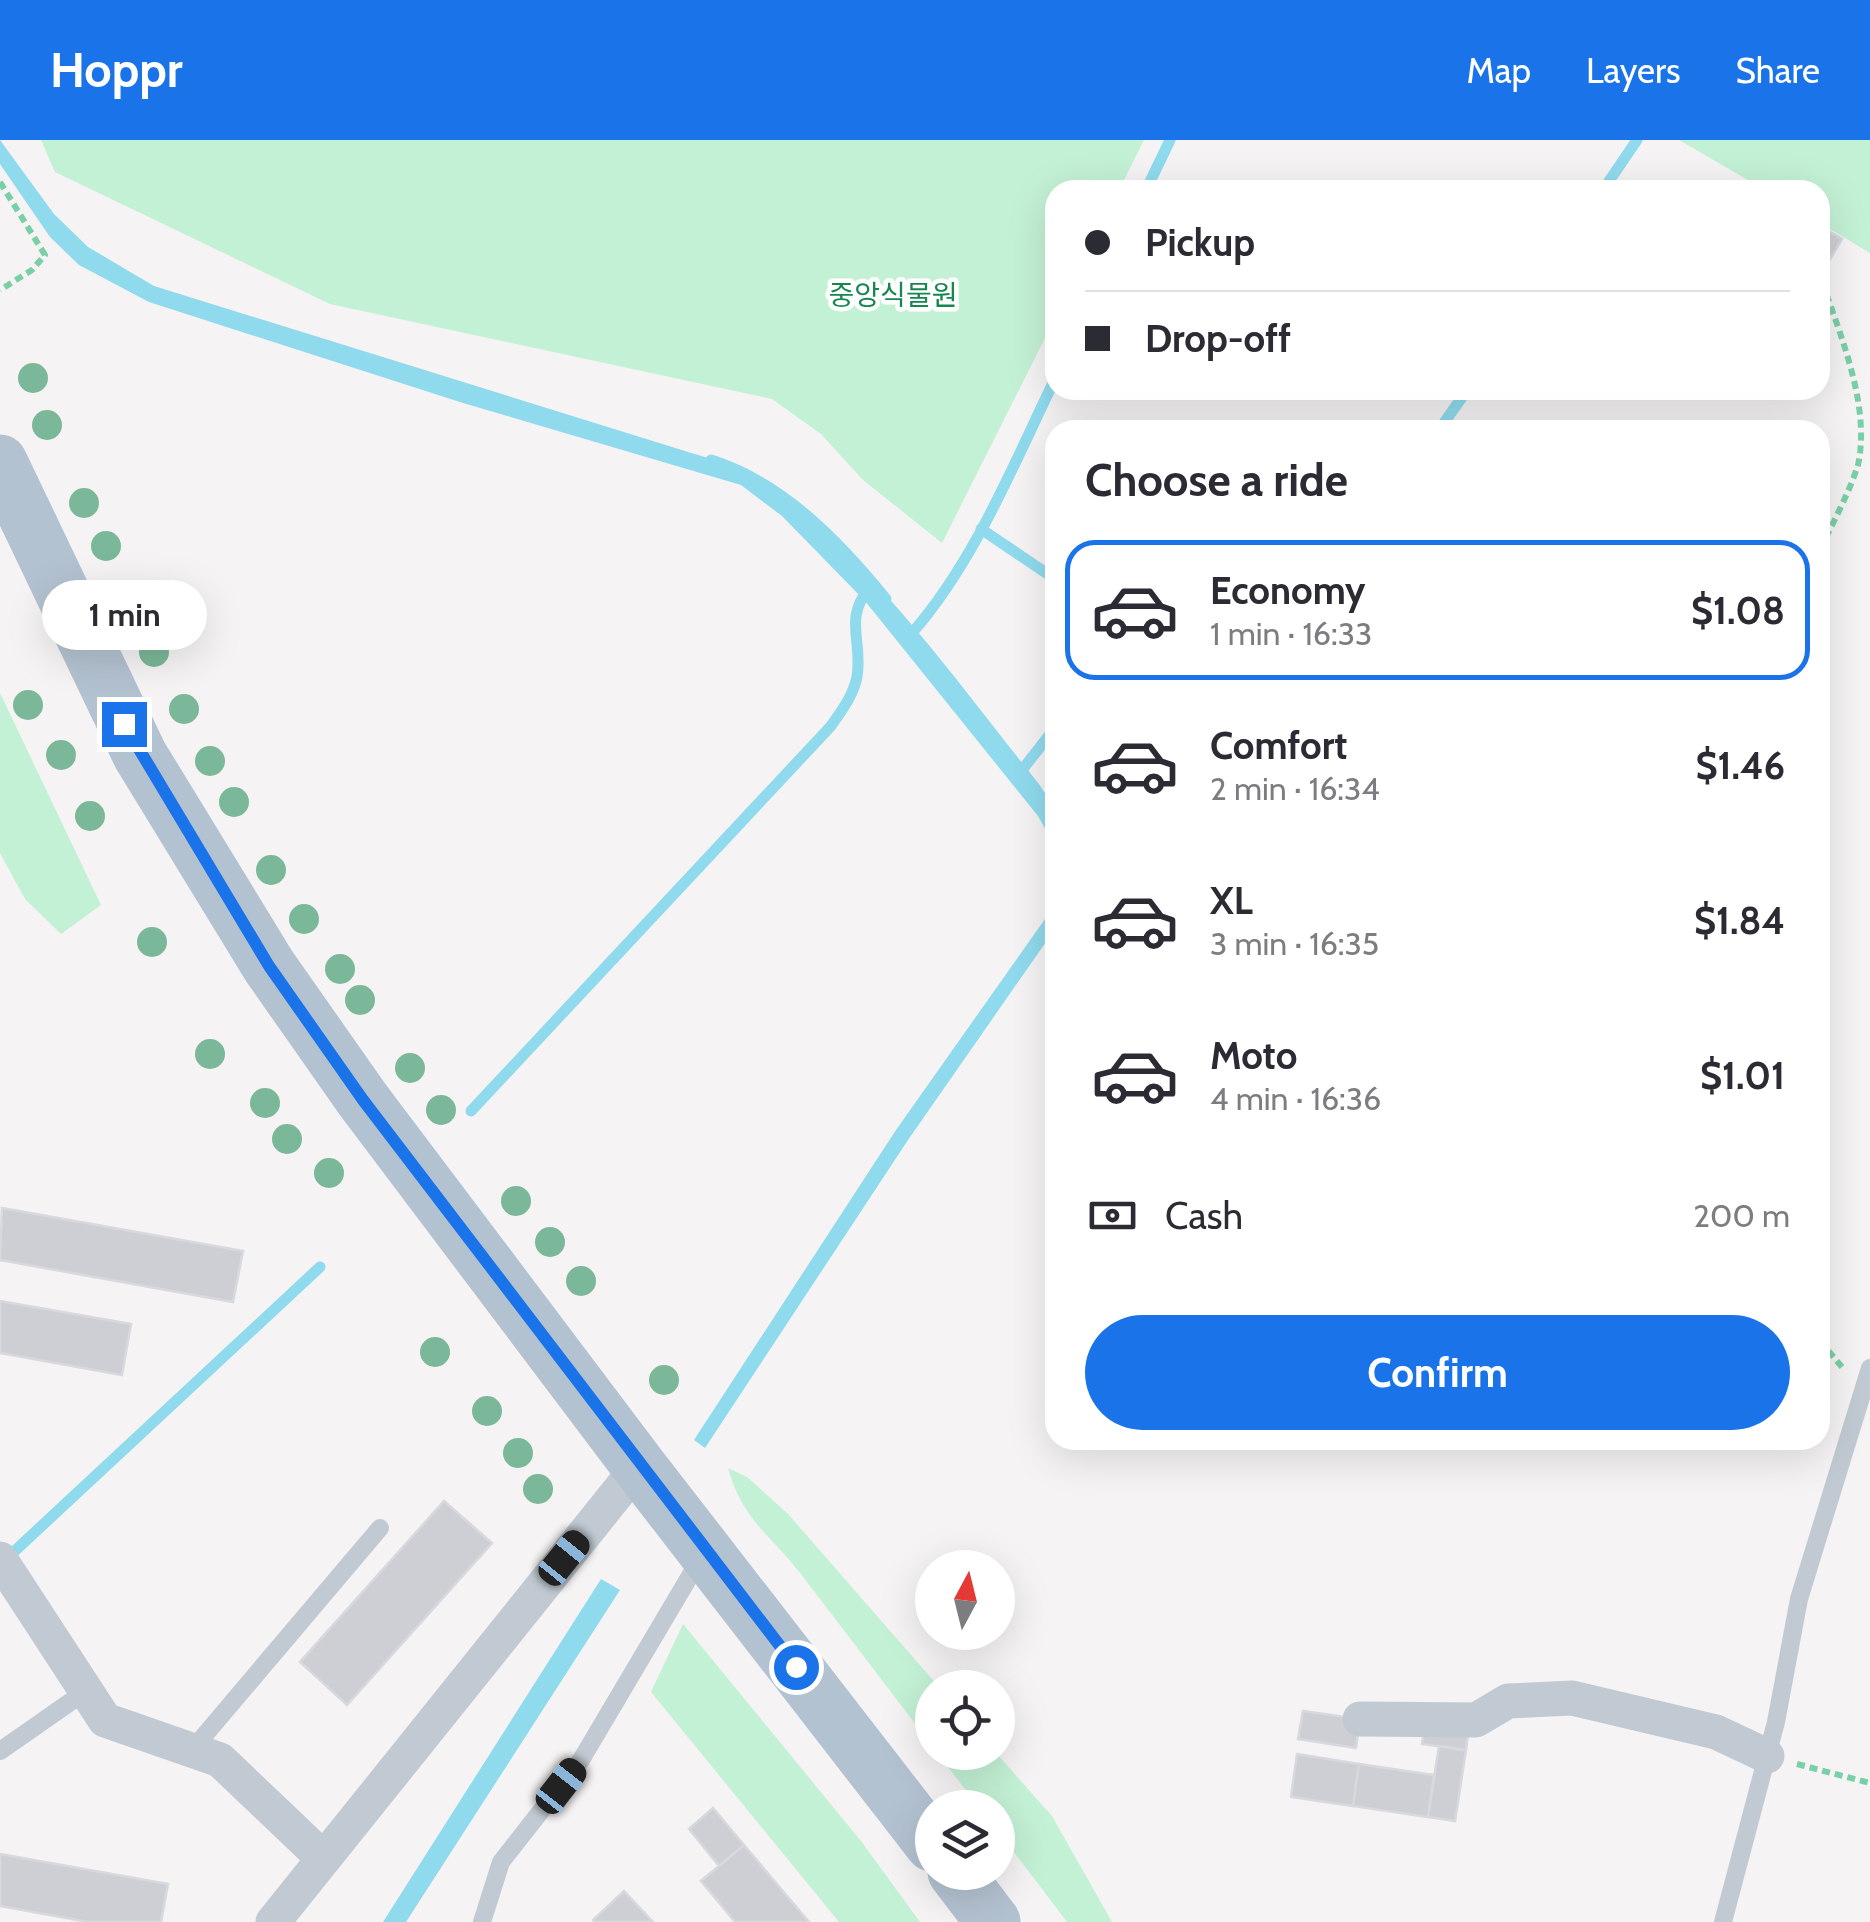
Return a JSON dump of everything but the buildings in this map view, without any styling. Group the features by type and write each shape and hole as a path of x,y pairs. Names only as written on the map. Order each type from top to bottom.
{"main road":[{"path":"0,462 140,754 269,966 363,1100 639,1466 915,1822"},
{"path":"969,1890 993,1922"}],"street":[{"path":"273,1922 639,1466"},
{"path":"4,1565 105,1720 220,1760 323,1858"},
{"path":"1360,1719 1476,1720 1508,1700 1572,1698 1716,1732 1767,1756"}],"lane":[{"path":"1724,1922 1767,1756 1798,1598 1870,1368"},
{"path":"192,1750 380,1528"},
{"path":"482,1922 501,1862 581,1760 706,1550"},
{"path":"0,1751 86,1691"}],"path":[{"path":"0,182 45,255 32,270 0,290"},
{"path":"1830,304 1853,370 1862,421 1859,462 1830,527"},
{"path":"1767,1756 1870,1783"}],"green space":[{"name":"중앙식물원","path":"41,140 1144,140 1124,180 1045,180 1045,338 942,543 863,480 821,434 772,399 330,304 55,172"},
{"path":"1679,140 1870,140 1870,253 1830,229 1830,180 1748,180"},
{"path":"0,693 101,905 61,934 25,899 0,853"},
{"path":"728,1468 747,1477 788,1514 924,1670 915,1670 915,1724 801,1574 749,1514"},
{"path":"683,1624 861,1841 920,1922 839,1922 651,1692"},
{"path":"950,1770 1011,1770 1052,1816 1112,1922 1067,1922 1015,1853 1015,1790 966,1790"}],"water":[{"path":"0,140 54,214 88,247 154,286 717,461 776,492 859,565 938,657 1045,793 1045,828 865,601 782,516 741,485 463,403 149,302 79,265 50,237 0,164"},
{"path":"1045,919 1045,943 908,1140 705,1448 694,1440 896,1130"},
{"path":"601,1579 620,1590 406,1922 383,1922"}],"waterway":[{"path":"1151,180 1170,140"},
{"path":"1610,180 1637,140"},
{"path":"913,632 975,543 1045,400"},
{"path":"1446,420 1460,400"},
{"path":"711,460 762,483 808,516 886,599"},
{"path":"981,529 1045,572"},
{"path":"471,1111 831,726 847,703 857,677 857,610 870,586"},
{"path":"1022,770 1045,741"},
{"path":"5,1560 320,1267"}],"route":[{"path":"124,724 269,966 363,1100 796,1667"}]}
